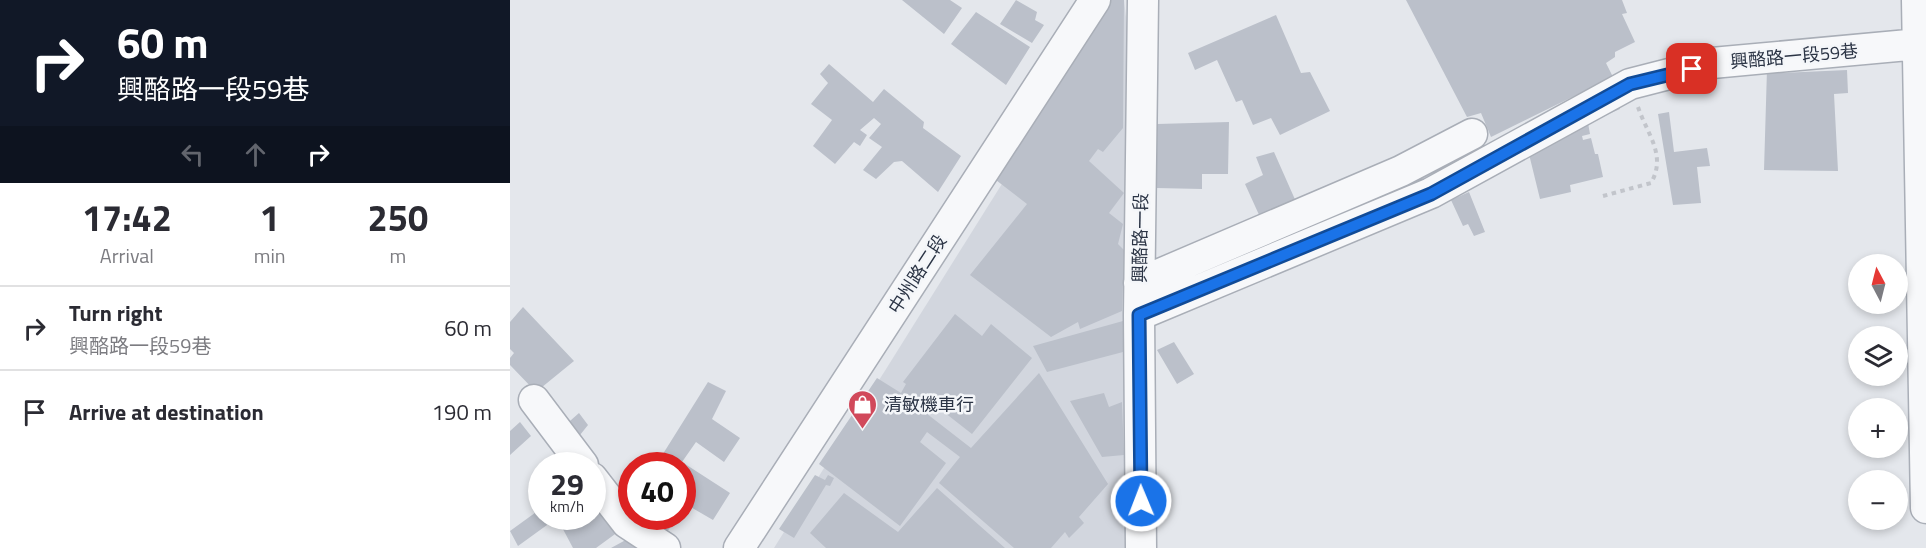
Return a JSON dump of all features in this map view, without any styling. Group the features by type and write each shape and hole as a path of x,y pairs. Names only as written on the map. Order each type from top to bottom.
{"street":[{"name":"中州路二段","path":"739,548 1095,0"},
{"name":"興酪路一段","path":"1141,548 1139,284 1143,0"},
{"path":"1917,0 1923,47 1926,508"},
{"name":"興酪路一段59巷","path":"1139,315 1431,194 1630,84 1712,63 1923,47"},
{"path":"1139,284 1401,171 1472,134"},
{"path":"534,400 573,452"},
{"path":"606,496 627,524 665,548"}],"path":[{"path":"1603,196 1651,183 1656,174 1658,161 1655,145 1630,84"}],"shaded area":[{"path":"1117,0 1124,0 1129,43 1131,548 774,548"}],"building":[{"path":"902,0 950,0 962,8 944,34"},
{"path":"1016,0 1037,12 1035,20 1044,25 1032,43 1000,24"},
{"path":"1104,0 1124,0 1123,128 1103,152 1098,149 1089,161 1124,193 1109,213 1123,224 1118,244 1124,250 1122,311 1080,329 1078,322 1051,337 970,275 1027,204 992,177"},
{"path":"1406,0 1622,0 1627,13 1622,14 1635,42 1615,52 1615,57 1606,63 1613,77 1491,137 1481,113 1467,117"},
{"path":"976,12 1030,47 1006,85 951,44"},
{"path":"1276,15 1301,73 1310,72 1330,111 1280,135 1271,118 1253,125 1242,100 1236,102 1217,60 1195,70 1188,53"},
{"path":"829,64 873,102 884,89 924,122 923,128 961,156 938,192 902,161 894,162 876,179 863,170 882,147 869,138 881,124 874,118 860,130 867,135 860,146 854,142 835,164 813,146 832,120 811,104 828,83 820,74"},
{"path":"1781,68 1781,73 1847,70 1848,93 1834,94 1838,171 1764,170 1767,69"},
{"path":"1618,98 1620,109 1588,123 1590,134 1582,136 1583,140 1591,138 1595,154 1598,154 1603,177 1570,185 1571,192 1540,199 1527,146"},
{"path":"1669,112 1674,152 1707,148 1710,166 1697,167 1701,203 1673,205 1658,114"},
{"path":"1229,122 1228,174 1202,174 1202,189 1156,188 1157,124"},
{"path":"1274,152 1297,204 1260,217 1245,184 1263,175 1256,157"},
{"path":"1469,192 1485,232 1474,236 1468,224 1463,226 1451,200"},
{"path":"523,307 574,361 536,392 510,365 510,358 514,353 510,349 510,322"},
{"path":"955,314 982,336 991,324 1032,358 972,434 931,402 922,410 971,448 1039,373 1108,484 1079,517 1084,523 1069,538 1065,532 1051,548 1014,548 939,483 960,457 927,432 920,442 946,463 900,526 819,464 877,378 901,393 906,384 903,382"},
{"path":"1123,321 1123,352 1047,372 1033,346"},
{"path":"1174,342 1194,374 1177,384 1157,350"},
{"path":"708,382 726,391 712,419 740,438 724,462 696,442 689,452 664,452"},
{"path":"1104,393 1109,407 1122,402 1124,455 1102,457 1070,401"},
{"path":"579,413 588,425 576,440 562,428"},
{"path":"520,422 531,436 510,455 510,431"},
{"path":"696,471 730,493 713,520 696,510"},
{"path":"815,475 825,480 828,475 834,478 830,486 826,485 794,538 779,529"},
{"path":"937,488 1005,548 826,548 810,533 844,493 898,532"},
{"path":"606,509 618,524 618,530 621,530 596,548 573,548 563,530 606,530"},
{"path":"528,518 528,530 540,530 518,546 510,531"},
{"path":"633,536 641,548 611,548"}],"place":[{"name":"清敏機車行","path":"863,430"}],"route":[{"path":"1141,501 1139,315 1431,194 1552,125 1630,84 1692,69"}]}
